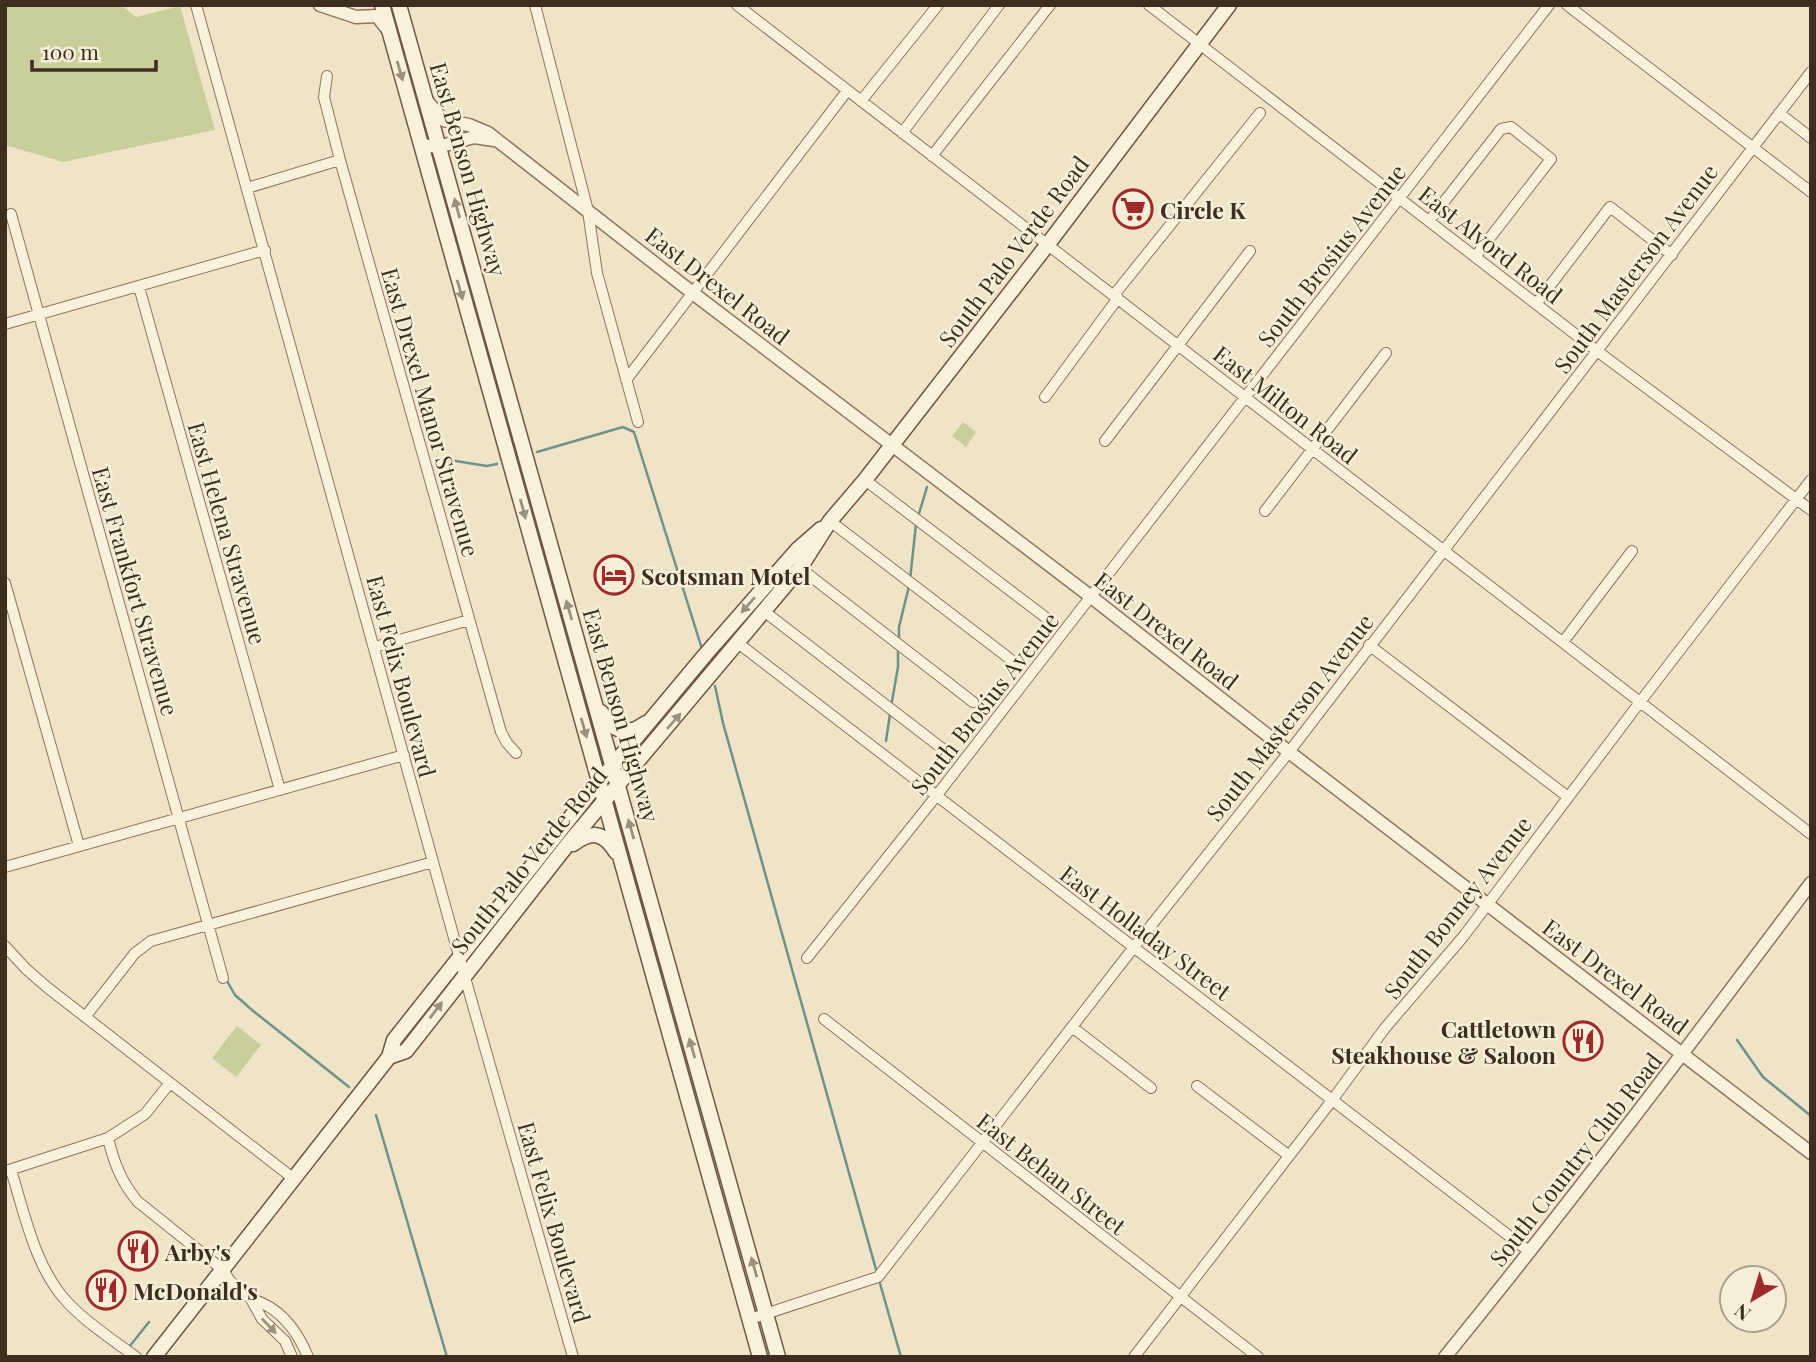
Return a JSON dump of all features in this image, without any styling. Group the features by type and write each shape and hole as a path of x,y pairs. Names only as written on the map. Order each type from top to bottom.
{"main road":[{"name":"East Benson Highway","path":"382,5 443,231 507,449 760,1357"},
{"name":"East Benson Highway","path":"399,5 778,1357"},
{"name":"South Palo Verde Road","path":"389,1057 406,1051 464,974 604,800 765,612 800,568 830,522 1048,244 1229,5"},
{"name":"South Palo Verde Road","path":"154,1357 389,1057 394,1040 459,956 599,782 796,550 830,522"},
{"path":"592,691 608,724 615,729 624,732 636,729 651,720"},
{"path":"561,853 586,835 598,835 612,846 622,863"},
{"path":"687,1093 703,1087"}],"street":[{"name":"East Felix Boulevard","path":"195,5 573,1357"},
{"path":"320,5 356,17 377,16 389,32"},
{"path":"351,14 364,5"},
{"path":"535,5 589,211 597,274 638,422"},
{"name":"East Milton Road","path":"737,5 1811,834"},
{"path":"861,101 937,5"},
{"path":"902,133 999,5"},
{"path":"932,156 1050,5"},
{"name":"East Alvord Road","path":"1149,5 1597,351 1811,510"},
{"name":"South Brosius Avenue","path":"807,958 937,795 1549,5"},
{"path":"1567,5 1811,192"},
{"name":"South Masterson Avenue","path":"750,1319 878,1277 1289,752 1811,72"},
{"name":"East Drexel Manor Stravenue","path":"327,76 324,97 340,160 501,732 516,753"},
{"path":"626,380 847,91"},
{"name":"East Drexel Road","path":"425,99 443,120 477,127 498,141 1811,1153"},
{"path":"1045,397 1116,296 1260,113"},
{"path":"1779,113 1811,138"},
{"path":"1429,221 1501,129 1511,128 1551,159 1475,257"},
{"path":"421,145 438,147 474,137 498,141"},
{"path":"247,188 340,160"},
{"path":"1536,303 1610,207 1672,255"},
{"name":"East Frankfort Stravenue","path":"11,214 223,978"},
{"path":"5,324 265,250"},
{"path":"1105,441 1250,251"},
{"name":"East Helena Stravenue","path":"139,286 280,790"},
{"path":"1265,511 1386,353"},
{"path":"865,480 1045,617"},
{"name":"South Bonney Avenue","path":"1133,1357 1385,1028 1463,937 1811,480"},
{"path":"830,522 1010,659"},
{"path":"1563,642 1632,551"},
{"path":"800,568 973,702"},
{"path":"5,583 79,846"},
{"path":"765,612 948,753"},
{"path":"374,647 470,620"},
{"name":"East Holladay Street","path":"738,643 1530,1252"},
{"path":"1369,645 1568,797"},
{"path":"5,867 404,755"},
{"path":"85,1017 135,953 151,941 433,862"},
{"name":"South Country Club Road","path":"1445,1357 1683,1054 1811,883"},
{"path":"5,946 26,969 85,1017 294,1179"},
{"name":"East Behan Street","path":"824,1019 1258,1357"},
{"path":"1072,1027 1151,1088"},
{"path":"130,1352 68,1303 55,1286 33,1241 8,1171 108,1138 145,1114 170,1083"},
{"path":"1197,1086 1288,1155"},
{"path":"108,1138 115,1166 137,1201 223,1270 230,1281 251,1299 262,1319 285,1341 292,1357"},
{"path":"251,1299 267,1303 298,1333 308,1357"}],"green space":[{"path":"5,5 121,5 136,17 180,6 215,130 63,162 5,145"},
{"path":"963,422 976,432 966,447 952,436"},
{"path":"237,1026 261,1045 236,1077 212,1058"}],"waterway":[{"path":"537,452 623,427 634,432 702,649"},
{"path":"437,458 487,466 497,464"},
{"path":"918,517 927,487"},
{"path":"910,580 916,524"},
{"path":"899,641 899,627 909,586"},
{"path":"891,707 898,667 898,648"},
{"path":"715,686 723,723 877,1273"},
{"path":"886,741 890,714"},
{"path":"227,981 235,995 252,1010 349,1087"},
{"path":"1737,1040 1763,1077 1811,1116"},
{"path":"376,1115 447,1357"},
{"path":"879,1280 901,1357"},
{"path":"129,1347 149,1322"}],"place":[{"name":"Circle K","path":"1133,209"},
{"name":"Scotsman Motel","path":"614,575"},
{"name":"Cattletown Steakhouse & Saloon","path":"1583,1041"},
{"name":"Arby's","path":"138,1251"},
{"name":"McDonald's","path":"106,1290"}]}
